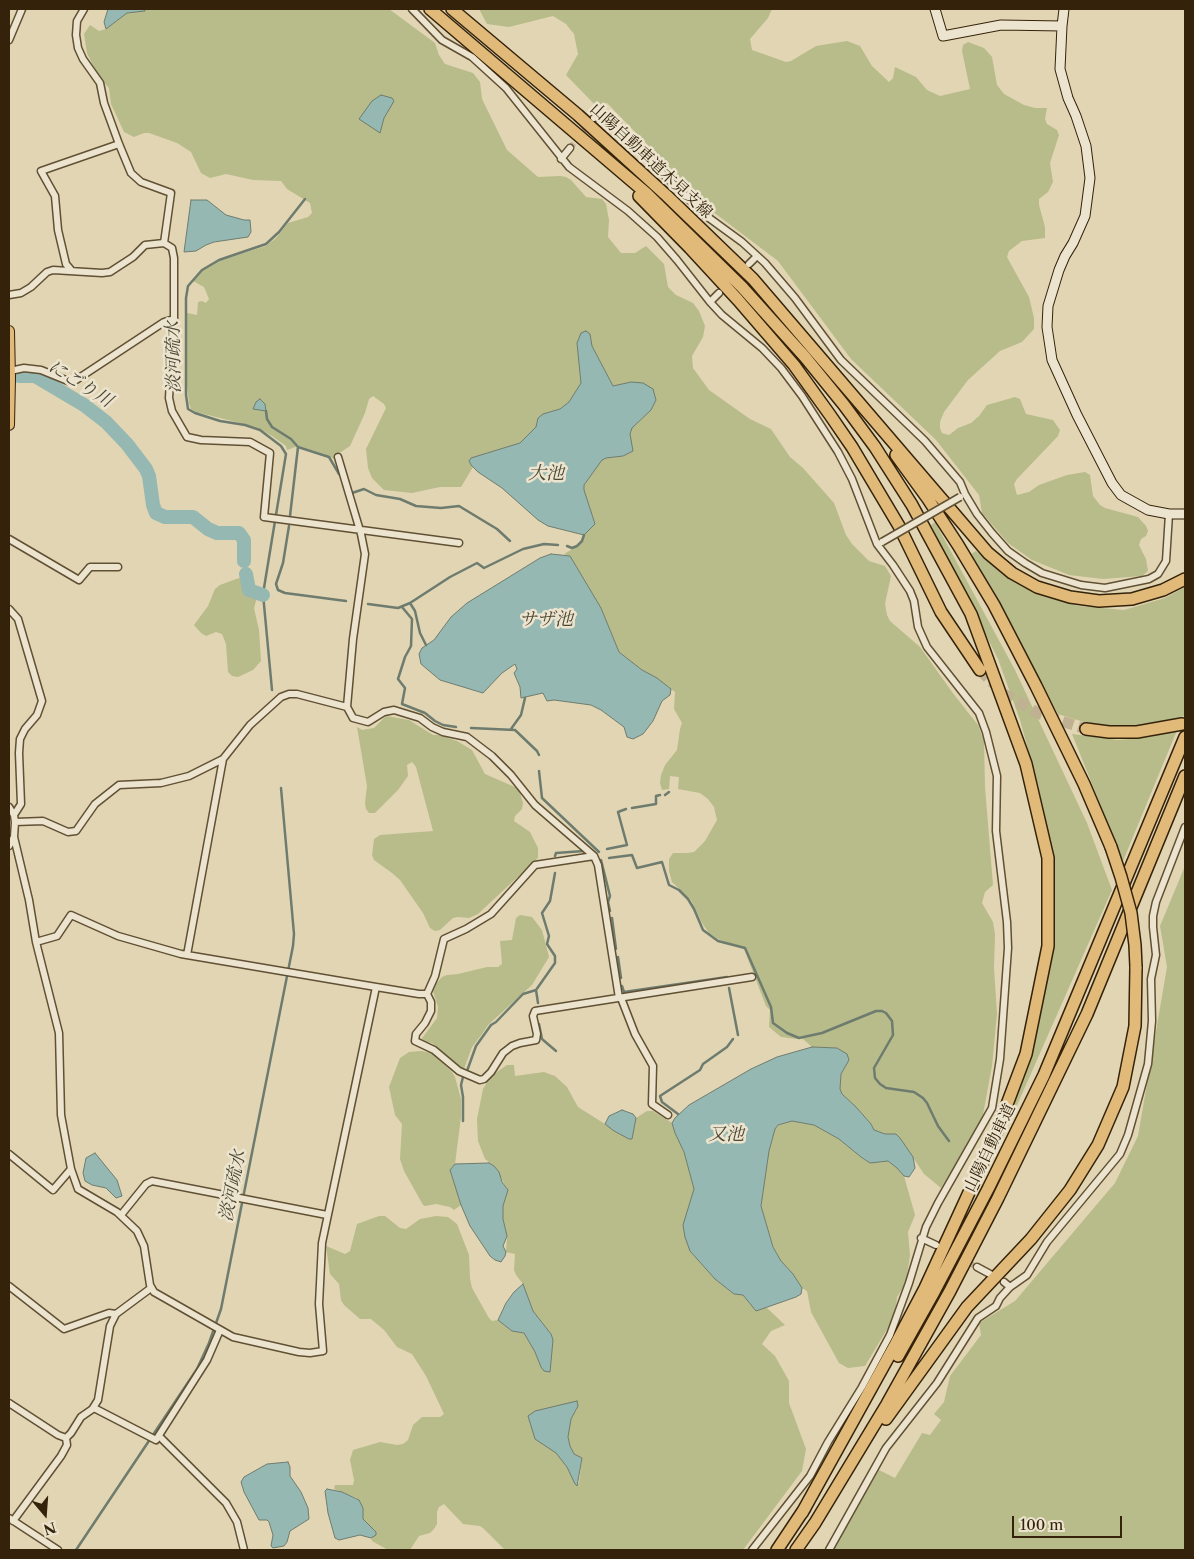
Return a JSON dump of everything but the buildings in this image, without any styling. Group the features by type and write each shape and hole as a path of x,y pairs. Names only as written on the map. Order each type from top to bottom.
{"highway":[{"name":"山陽自動車道木見支線","path":"430,9 607,158"},
{"name":"山陽自動車道木見支線","path":"452,9 578,116 667,196 753,279 815,350"},
{"path":"607,158 640,198 690,248 794,365 857,454 899,526 941,612 980,670"},
{"path":"607,158 646,193 742,287 805,357 875,447 912,505 971,614 1026,764 1048,858 1048,946 1023,1063 995,1136 925,1288 802,1513"},
{"path":"815,350 988,553 1012,573 1037,587 1070,597 1099,601 1132,599 1163,590 1185,579"},
{"path":"814,1522 902,1395 967,1308 1031,1239 1070,1190 1098,1145 1123,1087 1135,1026 1136,968 1131,913 1121,877 1098,814 1036,686 994,605 928,499 815,350"},
{"path":"1086,729 1109,732 1137,732 1182,724"},
{"name":"山陽自動車道","path":"777,1550 894,1364 988,1189 1044,1075 1185,737"},
{"name":"山陽自動車道","path":"796,1550 887,1404 950,1291 998,1198 1087,1014 1185,776"}],"main road":[{"path":"9,331 9,425"}],"street":[{"path":"9,40 22,9"},
{"path":"84,9 77,21 76,35 78,48 83,59 100,83 104,103 131,173 141,182 171,193 164,243"},
{"path":"412,9 442,40 472,58 506,88 561,159 628,211 657,237 678,260 710,302 762,348 781,368 826,432 848,472 879,543 910,591 914,601 918,627 927,647 979,714 986,732 997,776 996,831 1007,922 1007,978 1000,1059 992,1108 938,1203 921,1238 909,1283 890,1335 862,1387 828,1442 810,1476 752,1550"},
{"path":"935,9 943,36 1001,24 1062,26"},
{"path":"1064,9 1060,69 1068,98 1086,146 1090,178 1085,216 1059,270 1048,306 1047,327 1052,360 1076,415 1112,483 1121,495 1148,510 1169,514 1185,514"},
{"path":"594,118 599,115 610,117 657,168 705,215 757,256 795,298 842,360 925,441 960,482 963,495 976,514 1008,551 1042,573 1081,585 1105,588 1149,579 1158,574 1166,561 1169,514"},
{"path":"71,270 66,264 58,230 55,196 41,172 119,144"},
{"path":"561,159 570,148"},
{"path":"9,296 22,293 47,272 53,270 110,272 134,257 145,246 164,243 172,248 174,258 174,318 169,398 172,411 187,437 201,440 250,442 270,453 264,517 459,543"},
{"path":"749,264 757,256"},
{"path":"710,302 718,293"},
{"path":"10,371 24,368 41,370 68,382 76,380 164,322 174,318"},
{"path":"338,457 360,530 365,554 353,639 347,707 353,718 368,722 384,712 394,710 420,718 443,732 467,737 492,756 535,804 594,856 598,865 620,998 635,1034 653,1066 652,1104 668,1115"},
{"path":"879,543 963,495"},
{"path":"9,539 79,580 90,567 118,567"},
{"path":"9,609 18,619 42,701 37,715 25,729 20,739 20,804 15,818 14,837 29,900 36,942 59,1032 61,1115 71,1169 78,1189 121,1215 137,1231 144,1246 151,1288 154,1292 235,1338 306,1353 323,1351 319,1304 322,1243 376,987"},
{"path":"15,818 43,821 68,832 76,831 95,804 119,785 161,783 189,776 223,759 250,725 282,697 289,694 297,694 347,707"},
{"path":"187,955 223,759"},
{"path":"9,807 15,818"},
{"path":"829,1550 886,1448 937,1383 978,1318 996,1306 1010,1286 1027,1275 1047,1242 1120,1154 1128,1135 1148,1064 1151,1043 1151,979 1156,955 1152,927 1153,916 1156,902 1185,827"},
{"path":"9,846 14,837"},
{"path":"427,994 435,976 444,939 466,929 491,914 535,866 594,856"},
{"path":"36,942 57,936 71,915 118,936 187,955 427,994"},
{"path":"427,994 431,1002 431,1012 415,1037 415,1041 434,1050 459,1071 480,1080 484,1079 491,1072 503,1053 512,1046 536,1040 537,1034 533,1015 535,1011 752,977"},
{"path":"9,1154 53,1190 71,1169"},
{"path":"121,1215 146,1184 151,1182 327,1215"},
{"path":"921,1238 936,1245"},
{"path":"977,1267 990,1274"},
{"path":"1004,1282 1010,1286"},
{"path":"9,1286 64,1329 109,1312 116,1314"},
{"path":"66,1438 81,1417 93,1408 98,1400 110,1326 116,1314 151,1288"},
{"path":"154,1438 207,1360 217,1328"},
{"path":"9,1403 58,1435 66,1438"},
{"path":"93,1408 154,1438 226,1503 237,1522 244,1550"},
{"path":"58,1550 11,1519 61,1456 67,1445 66,1438"}],"green space":[{"path":"144,9 389,9 435,43 439,55 445,64 473,73 480,82 482,99 507,150 538,177 566,177 586,197 602,199 606,204 609,220 608,237 621,253 635,253 646,246 664,264 668,287 676,295 693,303 699,311 705,326 703,337 692,356 693,368 709,390 750,419 771,429 790,457 803,468 834,503 846,535 852,544 869,561 885,566 891,576 885,604 890,621 920,647 978,725 984,741 985,787 993,885 985,892 982,903 993,922 995,934 994,968 997,1014 992,1066 982,1120 941,1188 924,1174 896,1134 885,1134 874,1130 856,1107 842,1094 840,1089 841,1074 849,1060 837,1048 812,1047 803,1039 781,1037 769,1027 770,1010 766,1006 744,949 718,939 709,933 691,900 672,882 669,871 669,859 673,853 694,852 705,841 717,820 714,807 700,793 678,789 679,777 670,776 669,789 662,790 660,783 661,775 665,765 677,750 682,723 674,709 675,692 619,652 601,608 570,556 564,554 579,545 584,535 595,524 584,485 602,460 623,456 632,451 630,434 632,428 651,410 656,400 631,382 613,386 592,346 590,334 577,343 581,383 569,402 560,409 543,414 538,418 536,427 520,443 470,459 469,462 473,467 461,487 440,487 412,493 384,490 372,478 368,468 366,449 386,408 384,404 373,396 369,399 365,413 350,446 334,459 298,446 287,450 286,446 256,427 196,412 191,409 187,386 187,313 197,315 198,302 206,303 209,299 204,287 193,281 213,263 266,246 276,238 288,223 308,217 312,213 310,203 287,189 281,181 253,180 226,174 210,178 201,173 191,152 177,143 149,133 134,137 124,132 111,104 109,88 98,76 87,53 84,34 90,25 99,31 106,29 127,13 144,11"},
{"path":"479,9 772,9 768,18 750,39 752,50 786,62 816,46 847,41 860,46 872,66 889,82 893,78 895,67 916,77 927,90 940,96 970,89 962,51 963,45 968,42 984,48 992,57 997,85 1004,94 1024,105 1035,108 1047,108 1045,119 1047,124 1057,130 1059,135 1050,163 1053,182 1048,192 1039,199 1045,227 1045,238 1022,241 1009,251 1007,257 1029,297 1034,318 1034,329 1022,342 1000,351 968,380 944,412 940,428 942,433 949,435 958,428 971,423 987,405 1015,397 1020,399 1026,414 1053,420 1060,430 1058,436 1017,479 1014,484 1017,495 1029,492 1039,485 1067,475 1085,472 1090,475 1093,496 1100,505 1138,517 1146,526 1148,531 1146,536 1141,539 1139,545 1146,559 1148,571 1142,576 1103,579 1069,575 1032,560 1008,543 982,513 979,495 936,440 851,359 778,261 712,211 607,103 596,106 566,75 578,54 574,34 566,24 553,16 509,27 487,24"},
{"path":"935,522 1015,670 1087,823 1112,890 1014,1112 1010,1110 1039,1019 1054,947 1055,870 1038,785 1020,720 998,659 931,525"},
{"path":"976,551 1008,578 1042,595 1079,606 1124,610 1165,598 1185,587 1184,716 1147,726 1123,727 1084,722 1058,714 971,554"},
{"path":"239,578 259,590 254,608 259,630 261,661 253,670 238,677 232,676 228,672 226,644 222,634 216,632 206,636 194,625 208,606 215,589 220,585"},
{"path":"386,716 409,720 433,735 440,735 457,741 472,750 485,774 517,788 523,803 522,809 515,816 514,821 530,832 538,848 538,858 478,914 469,918 453,918 440,930 435,931 430,928 423,913 400,880 374,860 372,855 374,839 380,835 433,831 416,767 412,762 407,765 408,776 398,790 375,813 369,813 366,809 367,786 357,727 362,730 374,728"},
{"path":"1178,728 1123,861 1072,734 1118,740 1150,737"},
{"path":"1185,866 1185,1550 832,1550 879,1470 895,1478 922,1433 930,1435 941,1420 934,1414 944,1402 950,1376 981,1335 979,1323 1015,1301 1115,1183 1138,1136 1167,967 1160,926"},
{"path":"520,915 532,917 542,930 549,957 532,985 488,1025 472,1047 464,1069 450,1060 432,1043 420,1041 437,1018 438,1007 433,991 434,986 442,977 447,975 487,967 498,967 502,964 500,941 512,940 516,918"},
{"path":"421,1051 432,1053 452,1072 461,1099 461,1117 455,1164 450,1170 461,1205 454,1210 450,1207 436,1204 423,1205 404,1171 400,1159 402,1124 395,1115 389,1087 400,1058 409,1052"},
{"path":"507,1065 514,1065 515,1076 544,1072 555,1076 567,1087 578,1107 629,1139 632,1139 636,1118 647,1111 653,1111 672,1123 684,1152 694,1189 690,1204 690,1251 715,1279 734,1294 743,1295 756,1311 766,1307 785,1325 771,1331 762,1344 775,1356 789,1381 789,1403 806,1449 802,1471 743,1550 505,1550 480,1526 463,1524 444,1504 439,1507 437,1512 437,1524 434,1529 430,1533 419,1536 410,1550 388,1550 372,1541 371,1538 376,1535 376,1532 363,1519 363,1508 357,1498 334,1489 335,1485 353,1485 354,1480 350,1460 353,1450 380,1442 397,1445 403,1444 408,1440 413,1425 422,1417 440,1417 444,1414 426,1376 412,1354 397,1347 384,1330 371,1319 360,1319 341,1300 339,1284 330,1274 326,1246 345,1254 350,1251 357,1224 379,1216 385,1216 400,1228 406,1229 420,1219 436,1216 448,1217 457,1224 469,1255 472,1288 489,1318 492,1321 498,1320 512,1331 524,1333 541,1367 550,1372 553,1340 551,1334 533,1311 523,1284 516,1275 514,1270 515,1254 506,1252 507,1236 503,1219 503,1206 508,1190 494,1166 485,1159 478,1141 477,1119 483,1089 491,1076","holes":["577,1401 577,1409 571,1418 568,1437 574,1454 582,1458 579,1483 575,1484 567,1467 556,1453"]},
{"path":"792,1121 814,1125 839,1139 870,1163 888,1161 904,1176 915,1215 908,1232 910,1255 906,1283 897,1297 895,1316 865,1366 848,1368 839,1363 811,1312 807,1291 802,1288 781,1261 773,1246 761,1206 769,1151 775,1129 779,1125"}],"water":[{"path":"108,9 144,9 145,11 127,13 106,29 104,22"},
{"path":"381,95 392,98 394,101 384,118 380,133 359,119 372,101"},
{"path":"191,200 207,200 226,215 250,220 251,232 248,237 214,242 196,251 184,252"},
{"name":"大池","path":"586,331 590,334 592,346 613,386 631,382 643,383 653,389 656,400 651,410 632,428 630,434 633,451 623,456 602,460 584,485 595,524 584,535 548,526 538,520 502,488 478,472 469,461 471,458 520,443 536,427 538,418 543,414 560,409 569,402 581,383 577,343 581,333"},
{"path":"260,399 265,404 266,411 253,409 256,402"},
{"name":"サザ池","path":"551,554 570,556 601,608 619,652 671,689 670,695 662,701 653,721 643,734 633,739 627,737 624,727 591,705 554,700 547,701 543,693 521,698 520,687 514,673 517,669 515,664 502,673 483,693 440,680 421,664 419,654 422,648 434,640 451,617 467,603 540,558"},
{"name":"又池","path":"812,1047 837,1048 847,1054 849,1060 841,1074 840,1089 842,1094 856,1107 874,1130 885,1134 896,1134 900,1138 913,1157 915,1168 909,1177 904,1176 888,1161 870,1163 839,1139 814,1125 792,1121 778,1125 775,1129 769,1151 761,1206 773,1247 781,1261 802,1288 801,1294 796,1297 756,1311 743,1295 734,1294 715,1279 690,1251 683,1225 694,1189 684,1152 672,1123 689,1105 751,1069 777,1057"},
{"path":"622,1110 633,1114 636,1118 632,1139 614,1131 605,1124 609,1116"},
{"path":"95,1153 117,1180 122,1196 116,1198 106,1188 92,1185 85,1181 83,1173 86,1158"},
{"path":"489,1163 499,1172 502,1182 508,1190 503,1206 503,1219 507,1236 503,1246 506,1252 501,1262 490,1256 470,1226 450,1170 455,1164"},
{"path":"523,1284 533,1311 551,1334 553,1340 550,1372 544,1371 541,1367 524,1333 512,1331 498,1320 506,1303"},
{"path":"577,1401 578,1406 571,1419 568,1437 574,1454 582,1458 577,1486 567,1467 556,1453 535,1439 528,1416 535,1411"},
{"path":"288,1462 290,1476 301,1492 308,1508 309,1519 290,1531 284,1546 273,1548 271,1546 273,1535 269,1522 267,1520 259,1520 244,1492 241,1482 244,1477 267,1464"},
{"path":"327,1489 342,1492 359,1500 363,1508 363,1519 376,1532 376,1535 371,1538 360,1535 339,1540 335,1538 328,1513 325,1491"}],"waterway":[{"name":"淡河疏水","path":"272,690 263,594 286,454 281,446 260,430 245,425 220,421 188,409 186,395 186,298 188,286 202,270 219,260 266,244 279,232 305,199"},
{"name":"にごり川","path":"19,376 35,376 84,405 106,422 127,444 146,469 156,513 165,517 193,517 208,529 217,533 239,533 244,540 244,561"},
{"path":"266,411 267,419 272,427 291,439 298,447 329,457 339,474"},
{"path":"290,516 298,447"},
{"path":"352,493 364,489 376,495 400,499 416,506 441,508 459,506 497,529 510,541"},
{"path":"289,526 283,563 276,584 278,590 285,593 346,601"},
{"path":"567,546 572,548 577,546 582,541 584,535"},
{"path":"368,604 398,608 410,603 450,577 477,563 484,568 523,549 544,544 558,545"},
{"name":"にごり川","path":"246,574 249,590 263,595"},
{"path":"410,603 415,611 420,633 426,645"},
{"path":"402,607 412,619 411,646 405,657 398,679 405,688 402,704 425,713 443,725 456,727"},
{"path":"511,729 521,715 525,698"},
{"path":"471,728 515,730 539,755"},
{"path":"539,771 542,798 599,852"},
{"name":"淡河疏水","path":"76,1550 197,1369 221,1309 293,946 294,934 281,788"},
{"path":"665,795 669,792"},
{"path":"632,808 656,804 656,796 660,795"},
{"path":"607,849 627,845 618,812 626,809"},
{"path":"555,856 556,853 584,851"},
{"path":"609,858 632,855 637,868 662,862 669,885 679,890 688,899 703,930 718,941 745,948 771,1007 773,1023 787,1033 799,1038 822,1033 876,1011 886,1013 892,1021 893,1035 874,1068 875,1078 886,1088 914,1092 923,1098 938,1126 949,1141"},
{"path":"601,860 610,896 608,902 610,911"},
{"path":"467,1071 476,1046 491,1025 523,994 536,990 555,963 555,956 547,944 549,936 542,913 550,901 555,873"},
{"path":"612,918 616,949"},
{"path":"618,957 621,978"},
{"path":"622,986 624,992 727,977"},
{"path":"729,988 738,1035"},
{"path":"536,990 538,1003"},
{"path":"539,1024 542,1039 556,1051"},
{"path":"678,1114 662,1102 660,1096 700,1070 703,1064 727,1047 733,1039"},
{"path":"463,1077 461,1085 463,1121"}],"tunnel":[{"path":"570,148 590,123"},
{"path":"980,670 1004,694 1040,714 1086,729"},
{"path":"952,1254 977,1267"}]}
